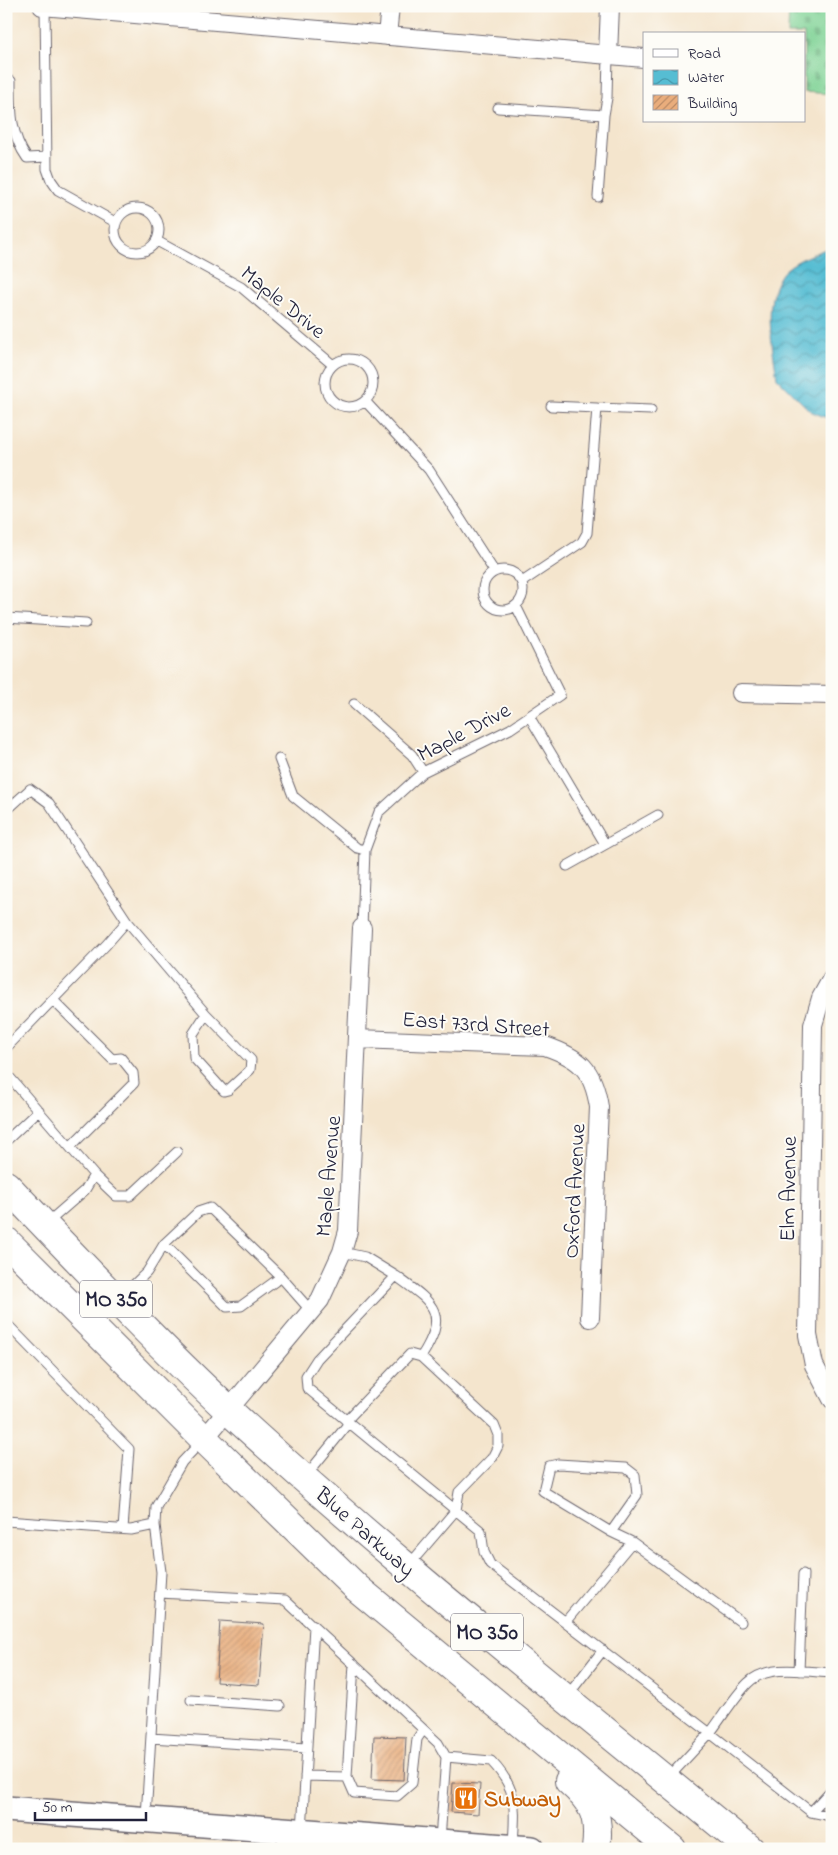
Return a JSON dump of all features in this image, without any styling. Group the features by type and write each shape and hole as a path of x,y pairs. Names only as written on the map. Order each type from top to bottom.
{"highway":[{"name":"Blue Parkway","path":"6,1185 117,1300 228,1410 304,1478 408,1567 750,1849"},
{"name":"Blue Parkway","path":"6,1241 204,1439 357,1588 672,1849"},
{"path":"497,1704 516,1733 592,1804 598,1824 596,1849"}],"main road":[{"path":"6,1809 519,1848"}],"street":[{"path":"44,6 184,12 387,36 643,58"},
{"path":"387,36 390,6"},
{"path":"608,55 610,6"},
{"path":"741,693 832,695"},
{"name":"Maple Avenue","path":"204,1439 320,1300 342,1252 348,1230 362,928"},
{"name":"Elm Avenue","path":"832,978 812,1025 808,1334 814,1365 832,1399"},
{"name":"East 73rd Street","path":"358,1039 545,1046 569,1054 585,1068"},
{"name":"Oxford Avenue","path":"585,1068 596,1088 599,1106 590,1318"}],"lane":[{"path":"44,6 47,169 51,180 58,190 115,222"},
{"path":"598,197 607,98 608,55"},
{"path":"11,82 12,120 20,148 27,158 47,157"},
{"path":"498,108 604,115"},
{"path":"131,208 146,209 152,213 159,226 157,241 146,251 131,252 119,244 115,237 115,222 124,211 131,208"},
{"name":"Maple Drive","path":"157,241 241,287 333,365"},
{"name":"Maple Drive","path":"347,359 362,362 367,368 373,381 369,396 357,406 341,406 328,395 325,379 333,365 347,359"},
{"path":"364,401 429,470 494,572"},
{"path":"550,406 651,410"},
{"path":"522,582 582,542 587,533 597,408"},
{"path":"508,570 519,576 522,582 523,595 516,606 503,610 491,606 486,601 483,588 485,581 494,572 508,570"},
{"name":"Maple Drive","path":"362,928 365,850 379,812 423,772 510,729 560,695 516,606"},
{"path":"6,618 86,623"},
{"path":"354,704 412,755 423,772"},
{"path":"529,716 605,844"},
{"path":"278,758 293,796 356,848 365,850"},
{"path":"6,811 30,789 49,803 127,920 206,1014 251,1060 250,1070 228,1090 224,1091 194,1058 193,1034 206,1014"},
{"path":"567,866 658,815"},
{"path":"6,1048 127,920"},
{"path":"53,1000 112,1059 120,1058 133,1073 134,1083 70,1147"},
{"path":"6,1073 94,1176 116,1196 130,1196 177,1152"},
{"path":"6,1141 38,1110"},
{"path":"44,1225 85,1190 94,1176"},
{"path":"117,1300 147,1272 164,1244 198,1212 210,1208 281,1277 311,1311"},
{"path":"164,1244 227,1307 241,1306 281,1277"},
{"path":"342,1252 365,1258 396,1276 426,1298 435,1310 435,1332 421,1357"},
{"path":"396,1276 317,1359 306,1376 307,1388 481,1531 484,1552 490,1564 710,1732 811,1812 826,1815 832,1819"},
{"path":"6,1323 129,1449 123,1530"},
{"path":"304,1478 348,1422 410,1354 421,1357 494,1425 498,1435 498,1446 492,1458 459,1492 456,1510 408,1567"},
{"path":"146,1819 160,1592 160,1554 155,1525 156,1507 182,1462 204,1439"},
{"path":"611,1532 636,1496 635,1475 626,1468 558,1464 549,1466 543,1491 611,1532 632,1542 741,1622"},
{"path":"6,1521 123,1530 155,1525"},
{"path":"566,1621 632,1542"},
{"path":"798,1671 803,1574"},
{"path":"160,1592 285,1600 438,1743 446,1757 452,1844"},
{"path":"302,1831 314,1626"},
{"path":"566,1697 603,1650"},
{"path":"354,1664 347,1777 354,1793 397,1796 412,1783 418,1739 423,1730"},
{"path":"666,1780 710,1732 749,1682 765,1673 798,1671 832,1673"},
{"path":"191,1700 280,1706"},
{"path":"151,1738 306,1748"},
{"path":"446,1757 491,1761 505,1775 515,1802 519,1848"},
{"path":"305,1776 347,1777"},
{"path":"811,1812 832,1789"}],"green space":[{"path":"789,6 832,6 832,94 806,92 806,32 788,32"}],"water":[{"path":"832,247 832,420 810,411 777,378 771,339 770,312 775,286 785,270 804,258"}],"building":[{"path":"220,1621 264,1624 259,1685 216,1682"},
{"path":"374,1736 406,1737 404,1780 372,1779"},
{"name":"Subway","path":"453,1783 480,1784 478,1814 451,1812"}],"place":[{"name":"Subway","path":"466,1798"}]}
